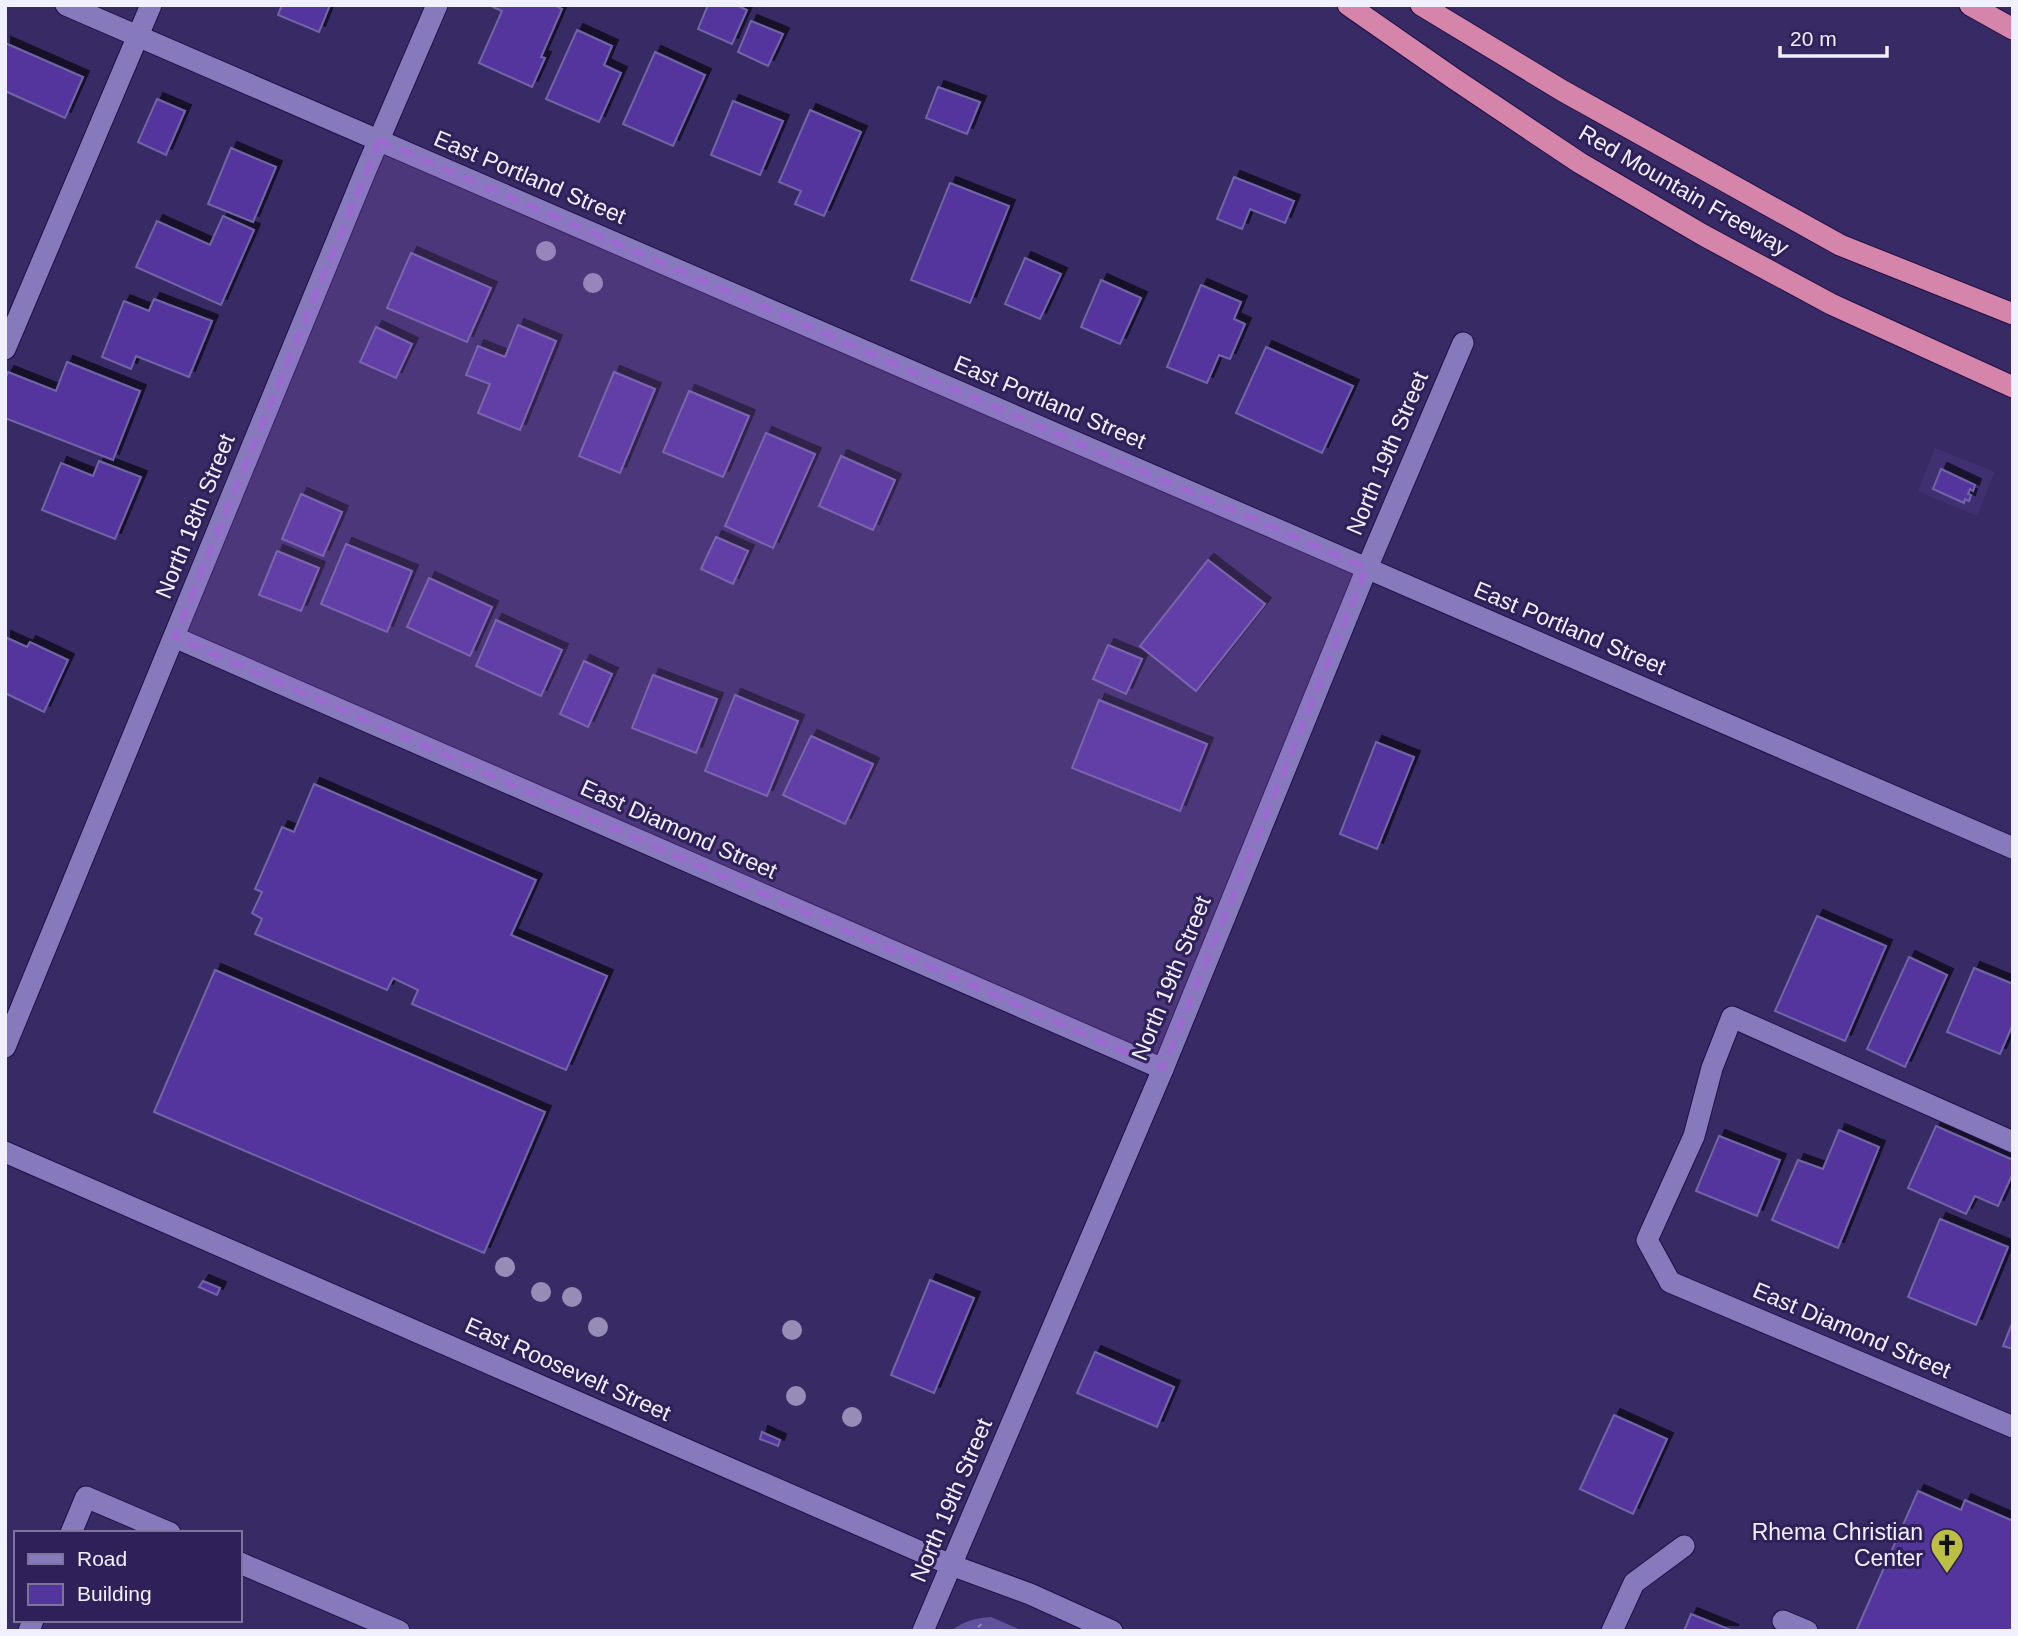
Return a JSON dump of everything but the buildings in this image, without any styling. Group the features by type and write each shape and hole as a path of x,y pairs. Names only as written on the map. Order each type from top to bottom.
{"highway":[{"name":"Red Mountain Freeway","path":"1348,5 1580,163 1703,235 1831,304 2013,387"},
{"path":"1421,5 1563,91 1840,245 2013,314"},
{"path":"1970,5 2013,29"}],"street":[{"name":"East Portland Street","path":"66,5 2013,848"},
{"path":"5,349 151,5"},
{"name":"North 18th Street","path":"5,1047 437,5"},
{"name":"North 19th Street","path":"923,1631 1163,1069 1367,568 1463,344"},
{"name":"East Diamond Street","path":"174,638 1163,1069"},
{"name":"East Diamond Street","path":"2013,1142 1732,1017 1712,1068 1694,1136 1647,1240 1670,1282 2013,1427"},
{"name":"East Roosevelt Street","path":"5,1152 951,1565 1030,1594 1112,1631"},
{"path":"72,1531 86,1497 165,1531"},
{"path":"1612,1631 1634,1583 1684,1546"},
{"path":"242,1564 399,1631"},
{"path":"1783,1621 1807,1631"}],"path":[{"path":"979,1625 984,1631"}],"highlighted area":[{"path":"379,140 1367,568 1163,1069 174,637"}],"shaded area":[{"path":"1935,448 1995,472 1977,516 1918,491"},
{"path":"991,1617 1023,1631 951,1631 970,1621"}],"place":[{"name":"Rhema Christian Center","path":"1947,1575"}]}
